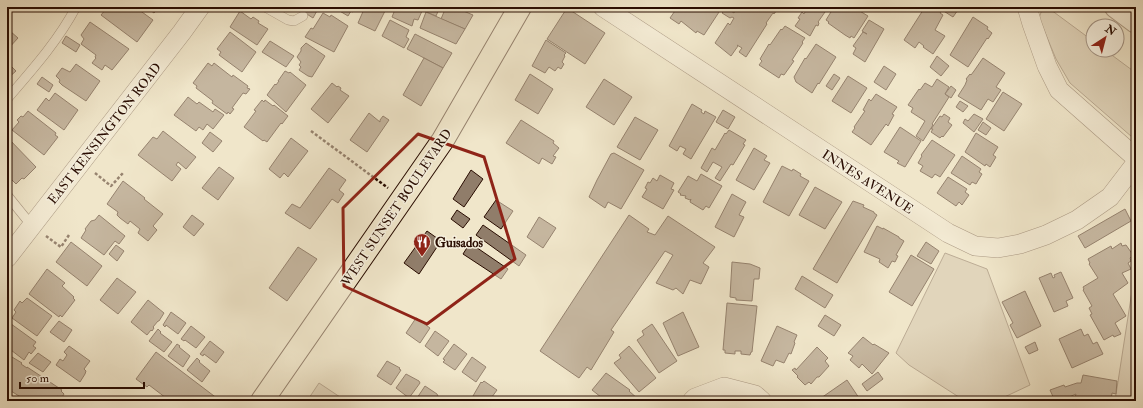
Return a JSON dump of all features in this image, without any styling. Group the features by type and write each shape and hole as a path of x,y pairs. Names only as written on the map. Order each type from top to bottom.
{"main road":[{"name":"WEST SUNSET BOULEVARD","path":"262,401 443,140 520,7"}],"street":[{"name":"EAST KENSINGTON ROAD","path":"7,258 39,231 200,7"},
{"name":"INNES AVENUE","path":"603,7 948,233 975,246 998,248 1020,244 1046,236 1077,220 1110,197 1136,163"},
{"path":"1027,7 1047,66 1059,90 1136,158"},
{"path":"1116,7 1136,22"},
{"path":"692,401 695,398 724,387 755,395 762,401"}],"lane":[{"path":"7,99 44,56 76,7"},
{"path":"265,7 288,20 294,21 303,16"},
{"path":"7,195 39,231"}],"path":[{"path":"311,130 403,199"},
{"path":"95,173 111,186 123,173"},
{"path":"39,231 60,247 69,235"}],"highlighted area":[{"path":"418,134 484,157 515,259 427,324 344,286 343,208"}],"shaded area":[{"path":"1043,7 1047,7 1085,35 1085,58 1116,58 1136,73 1136,137 1132,137 1070,83 1056,59 1039,18"},
{"path":"945,253 987,269 1030,385 996,401 965,401 909,365 896,353"},
{"path":"1136,265 1136,401 1115,401"},
{"path":"319,383 346,401 307,401"}],"building":[{"path":"103,7 135,7 153,20 137,42 101,15 106,9"},
{"path":"146,7 160,7 154,13"},
{"path":"296,7 319,7 313,18"},
{"path":"333,7 355,7 355,8 348,16"},
{"path":"365,7 387,7 375,31 358,23"},
{"path":"396,7 414,7 422,11 418,20 414,19 412,26 392,17"},
{"path":"414,7 440,7 436,16"},
{"path":"446,7 454,7 473,15 465,29 441,19"},
{"path":"681,7 725,7 734,13 737,7 779,7 766,23 767,24 746,57 739,52 742,48 737,45 738,46 731,56 715,43 728,23 730,25 734,18 730,18 722,13 724,11 721,9 704,35 697,31 696,33 681,21 679,24 670,18 677,8 679,10"},
{"path":"808,7 812,10 813,8 817,7 825,12 818,22 818,26 816,25 810,36 795,26 800,19 798,18 802,12 804,14"},
{"path":"834,7 858,7 860,8 858,10 868,16 854,38 851,36 850,38 845,35 826,20"},
{"path":"925,7 960,7 953,17 942,10 940,13 943,15 935,30 945,36 933,54 919,42 915,48 904,40"},
{"path":"567,8 605,33 585,64 547,39"},
{"path":"240,11 251,19 253,17 259,21 258,23 268,29 257,45 230,27"},
{"path":"426,12 465,29 456,44 420,28"},
{"path":"323,13 330,17 331,15 348,26 334,52 305,37 311,28 313,29"},
{"path":"973,17 988,27 987,29 992,33 988,39 987,38 968,67 950,55"},
{"path":"390,20 409,30 406,37 409,39 404,48 382,36"},
{"path":"869,20 884,29 865,62 853,54 856,48 853,46 863,32 867,34 862,31"},
{"path":"90,22 129,49 112,70 105,65 102,70 92,63 96,58 96,55 81,44 84,39 81,35"},
{"path":"785,26 805,38 792,60 794,61 784,75 781,74 779,78 759,65 762,61 760,59 769,44 770,45 781,29 782,30"},
{"path":"8,27 11,30 10,31 18,38 7,50 7,28"},
{"path":"230,32 256,52 242,72 219,55 221,52 217,49"},
{"path":"415,34 452,53 443,68 407,49"},
{"path":"66,36 80,45 76,52 62,43"},
{"path":"546,40 566,53 562,62 564,64 561,69 558,67 555,71 549,67 545,73 532,66"},
{"path":"270,41 294,56 286,67 262,52"},
{"path":"306,43 325,56 312,77 299,70 301,67 299,65 301,62 297,57 301,51 301,48"},
{"path":"816,44 836,57 812,93 796,82 794,77 805,58 806,59"},
{"path":"937,56 949,66 941,76 930,67"},
{"path":"424,58 443,68 421,106 403,95"},
{"path":"983,58 1005,73 996,87 1001,90 993,102 988,99 981,110 958,96 965,85 966,79 970,74 971,75"},
{"path":"7,62 16,71 7,79"},
{"path":"208,63 212,66 214,63 232,77 233,75 250,89 246,94 243,93 232,108 234,109 230,114 228,112 227,114 212,103 213,101 196,88 197,86 193,83"},
{"path":"76,64 100,81 86,101 62,85 56,76 62,68 70,72"},
{"path":"884,66 896,74 886,90 874,82"},
{"path":"285,71 290,72 306,85 286,112 267,95"},
{"path":"530,74 553,89 538,114 515,100"},
{"path":"834,74 840,78 832,90 826,86"},
{"path":"848,76 867,88 851,113 832,101"},
{"path":"42,77 53,85 49,92 37,84"},
{"path":"604,79 632,97 614,125 586,107"},
{"path":"937,79 949,87 945,94 949,97 923,141 916,136 925,121 911,112 913,108 908,105 925,83 932,87"},
{"path":"332,83 341,88 340,90 349,96 328,123 311,109"},
{"path":"951,86 956,90 951,98 945,94"},
{"path":"1003,92 1022,104 1004,131 986,119"},
{"path":"55,93 78,110 64,130 37,110 46,98 49,101"},
{"path":"876,94 897,107 892,114 894,115 888,126 886,124 871,145 852,132 865,111 863,110 869,99 871,101"},
{"path":"188,97 197,104 199,102 213,112 215,109 224,115 213,129 207,124 203,130 199,127 196,131 174,115"},
{"path":"262,100 264,102 265,100 273,106 274,105 288,116 267,142 264,140 263,141 244,127"},
{"path":"960,101 968,106 963,112 956,107"},
{"path":"692,104 702,110 701,112 704,114 705,111 716,117 691,159 683,154 686,149 680,146 677,151 669,146"},
{"path":"723,110 735,117 728,129 716,122"},
{"path":"28,111 56,133 55,135 58,137 44,155 12,130 19,122 17,120 21,116 23,117"},
{"path":"369,113 380,122 383,116 389,120 367,152 350,140"},
{"path":"944,114 950,118 948,122 952,125 943,137 942,136 940,138 931,132 933,129 931,129 940,116 942,117"},
{"path":"974,114 983,119 974,132 963,123 965,119 968,121"},
{"path":"635,117 658,130 640,160 617,147"},
{"path":"521,120 554,141 553,143 559,148 553,156 556,157 552,164 542,158 539,164 506,143"},
{"path":"983,122 991,128 986,135 978,130"},
{"path":"900,127 921,141 905,167 897,163 899,161 884,152"},
{"path":"729,130 746,140 743,144 745,145 733,165 731,164 720,181 715,178 722,167 713,162 707,172 701,168 712,148 715,150 725,133 726,134"},
{"path":"163,131 196,157 186,169 178,162 176,165 181,169 172,181 138,155 153,137 157,139"},
{"path":"210,132 222,141 213,152 202,143"},
{"path":"976,133 998,147 993,155 996,157 990,167 986,164 985,166 965,152"},
{"path":"7,137 36,167 24,179 22,178 16,184 7,175"},
{"path":"291,138 308,151 288,177 284,173 280,178 269,169"},
{"path":"932,140 955,155 940,177 935,174 932,178 920,171 923,166 918,163 922,156 921,155"},
{"path":"754,148 767,156 764,160 770,163 754,190 736,180"},
{"path":"614,153 644,170 621,209 608,202 605,208 589,197 611,154"},
{"path":"962,156 981,169 979,172 982,174 976,184 972,182 970,185 951,173"},
{"path":"782,166 792,171 793,169 801,174 800,176 809,181 789,216 763,202"},
{"path":"219,167 234,178 218,200 202,188"},
{"path":"329,168 346,180 339,190 344,194 338,203 332,199 310,229 285,213 292,204 300,208"},
{"path":"471,170 483,179 464,207 453,199"},
{"path":"701,174 722,186 709,208 706,206 703,210 690,202 691,199 685,198 686,196 680,195 681,194 678,192 688,176 697,181"},
{"path":"660,175 674,183 671,189 674,190 663,209 642,197 647,189 645,188 648,182 650,183 653,178 657,181"},
{"path":"948,177 967,189 965,192 969,195 962,205 959,202 956,206 937,193"},
{"path":"123,181 163,214 153,226 157,230 148,241 138,233 140,229 130,221 128,224 120,218 117,215 118,212 107,204"},
{"path":"815,187 842,202 825,229 799,215"},
{"path":"732,194 746,202 739,215 744,217 734,237 715,227"},
{"path":"496,200 513,211 501,229 484,217"},
{"path":"853,201 864,205 863,207 877,215 837,283 813,269"},
{"path":"1125,209 1131,221 1085,248 1078,236"},
{"path":"457,210 470,219 463,228 451,219"},
{"path":"99,215 125,236 119,244 115,241 104,255 81,238 91,221 95,220"},
{"path":"192,215 204,224 194,236 183,227"},
{"path":"629,215 649,229 647,232 655,235 668,216 715,247 703,263 709,267 701,284 690,280 683,294 676,288 673,290 656,283 673,255 665,251 611,330 614,332 591,370 587,367 579,378 540,351"},
{"path":"539,217 556,228 543,248 527,237"},
{"path":"483,225 526,255 519,266 476,235"},
{"path":"877,226 904,241 896,255 898,256 895,262 892,261 888,268 879,262 880,259 864,252"},
{"path":"427,231 441,241 419,274 404,263"},
{"path":"71,242 102,266 87,286 56,262"},
{"path":"926,242 939,251 931,264 917,256"},
{"path":"470,243 508,269 501,279 463,254"},
{"path":"1121,243 1122,246 1126,245 1133,255 1130,258 1131,261 1128,263 1131,269 1122,273 1128,283 1113,294 1126,316 1115,323 1121,334 1114,337 1113,335 1104,340 1090,315 1092,314 1089,308 1092,306 1083,290 1083,287 1098,278 1089,264 1088,259 1111,246 1112,249"},
{"path":"116,245 124,251 117,261 109,254"},
{"path":"298,247 317,259 287,301 269,288"},
{"path":"911,255 934,269 912,306 889,292"},
{"path":"732,262 750,264 760,268 759,279 754,279 752,301 736,300 736,298 730,297"},
{"path":"47,269 65,283 62,286 74,297 73,298 75,300 62,317 60,315 59,317 29,294"},
{"path":"1061,272 1073,298 1066,301 1068,306 1054,312 1039,278 1051,273 1053,278 1055,277 1054,275"},
{"path":"802,276 833,295 825,308 795,289"},
{"path":"117,278 136,292 118,314 100,300"},
{"path":"1025,291 1041,326 1017,338 1010,325 1013,323 1002,302"},
{"path":"27,298 52,316 37,336 12,318 16,312 14,310 20,301 22,303"},
{"path":"148,300 164,313 153,327 154,328 152,331 151,330 147,335 131,322"},
{"path":"727,303 757,306 752,352 750,355 741,354 741,351 735,351 735,354 725,353 725,350 723,350"},
{"path":"171,312 186,323 178,334 166,325 165,327 163,325"},
{"path":"683,312 699,347 678,356 663,323"},
{"path":"825,315 841,325 834,336 818,326"},
{"path":"416,318 430,328 420,343 406,333"},
{"path":"7,321 36,342 33,346 36,348 31,354 29,352 24,360 7,347"},
{"path":"59,321 72,330 64,342 50,332"},
{"path":"652,324 677,361 659,373 637,340 644,335 642,331"},
{"path":"191,326 205,337 196,348 185,340 184,341 181,339"},
{"path":"777,326 797,335 791,354 789,353 784,363 776,360 773,366 761,361"},
{"path":"158,329 161,332 160,333 172,342 164,352 149,341"},
{"path":"1081,329 1084,336 1088,334 1093,344 1097,342 1103,354 1072,368 1059,339"},
{"path":"435,331 449,341 438,356 425,346"},
{"path":"863,337 873,345 874,344 889,353 872,374 862,364 859,368 850,360 853,356 848,353"},
{"path":"210,341 224,352 216,363 204,354 203,356 200,354"},
{"path":"1035,342 1038,350 1029,354 1025,347"},
{"path":"177,344 190,356 183,367 168,356"},
{"path":"454,344 467,354 455,370 443,362 445,360 443,359"},
{"path":"69,346 90,361 84,369 86,371 80,382 56,365 60,359 63,361 67,355 64,352"},
{"path":"629,346 656,378 639,392 614,363 621,358 619,355"},
{"path":"817,347 828,358 825,361 829,366 811,384 809,382 805,385 792,370 795,368 796,370"},
{"path":"156,352 218,399 217,401 170,401 149,385 147,387 136,379"},
{"path":"38,353 51,362 43,372 29,363"},
{"path":"7,354 62,390 61,391 64,394 61,399 57,396 54,401 27,401 11,391 12,389 7,387"},
{"path":"472,357 486,367 476,382 462,372"},
{"path":"197,358 200,361 199,362 210,371 202,382 187,370"},
{"path":"387,361 401,370 391,385 377,376"},
{"path":"878,372 883,379 867,391 862,384"},
{"path":"606,373 630,390 629,391 638,399 636,401 606,401 592,390"},
{"path":"406,374 420,383 409,398 396,388"},
{"path":"1083,375 1117,381 1116,394 1112,393 1111,401 1074,401 1076,394 1069,397 1071,401 1055,401 1050,390 1064,385 1065,387 1081,383"},
{"path":"847,380 859,398 854,401 823,401 821,398"},
{"path":"484,381 497,390 489,401 481,401 473,396 481,382 482,383"},
{"path":"425,386 437,394 438,396 435,401 415,401"}],"place":[{"name":"Guisados","path":"422,257"}]}
